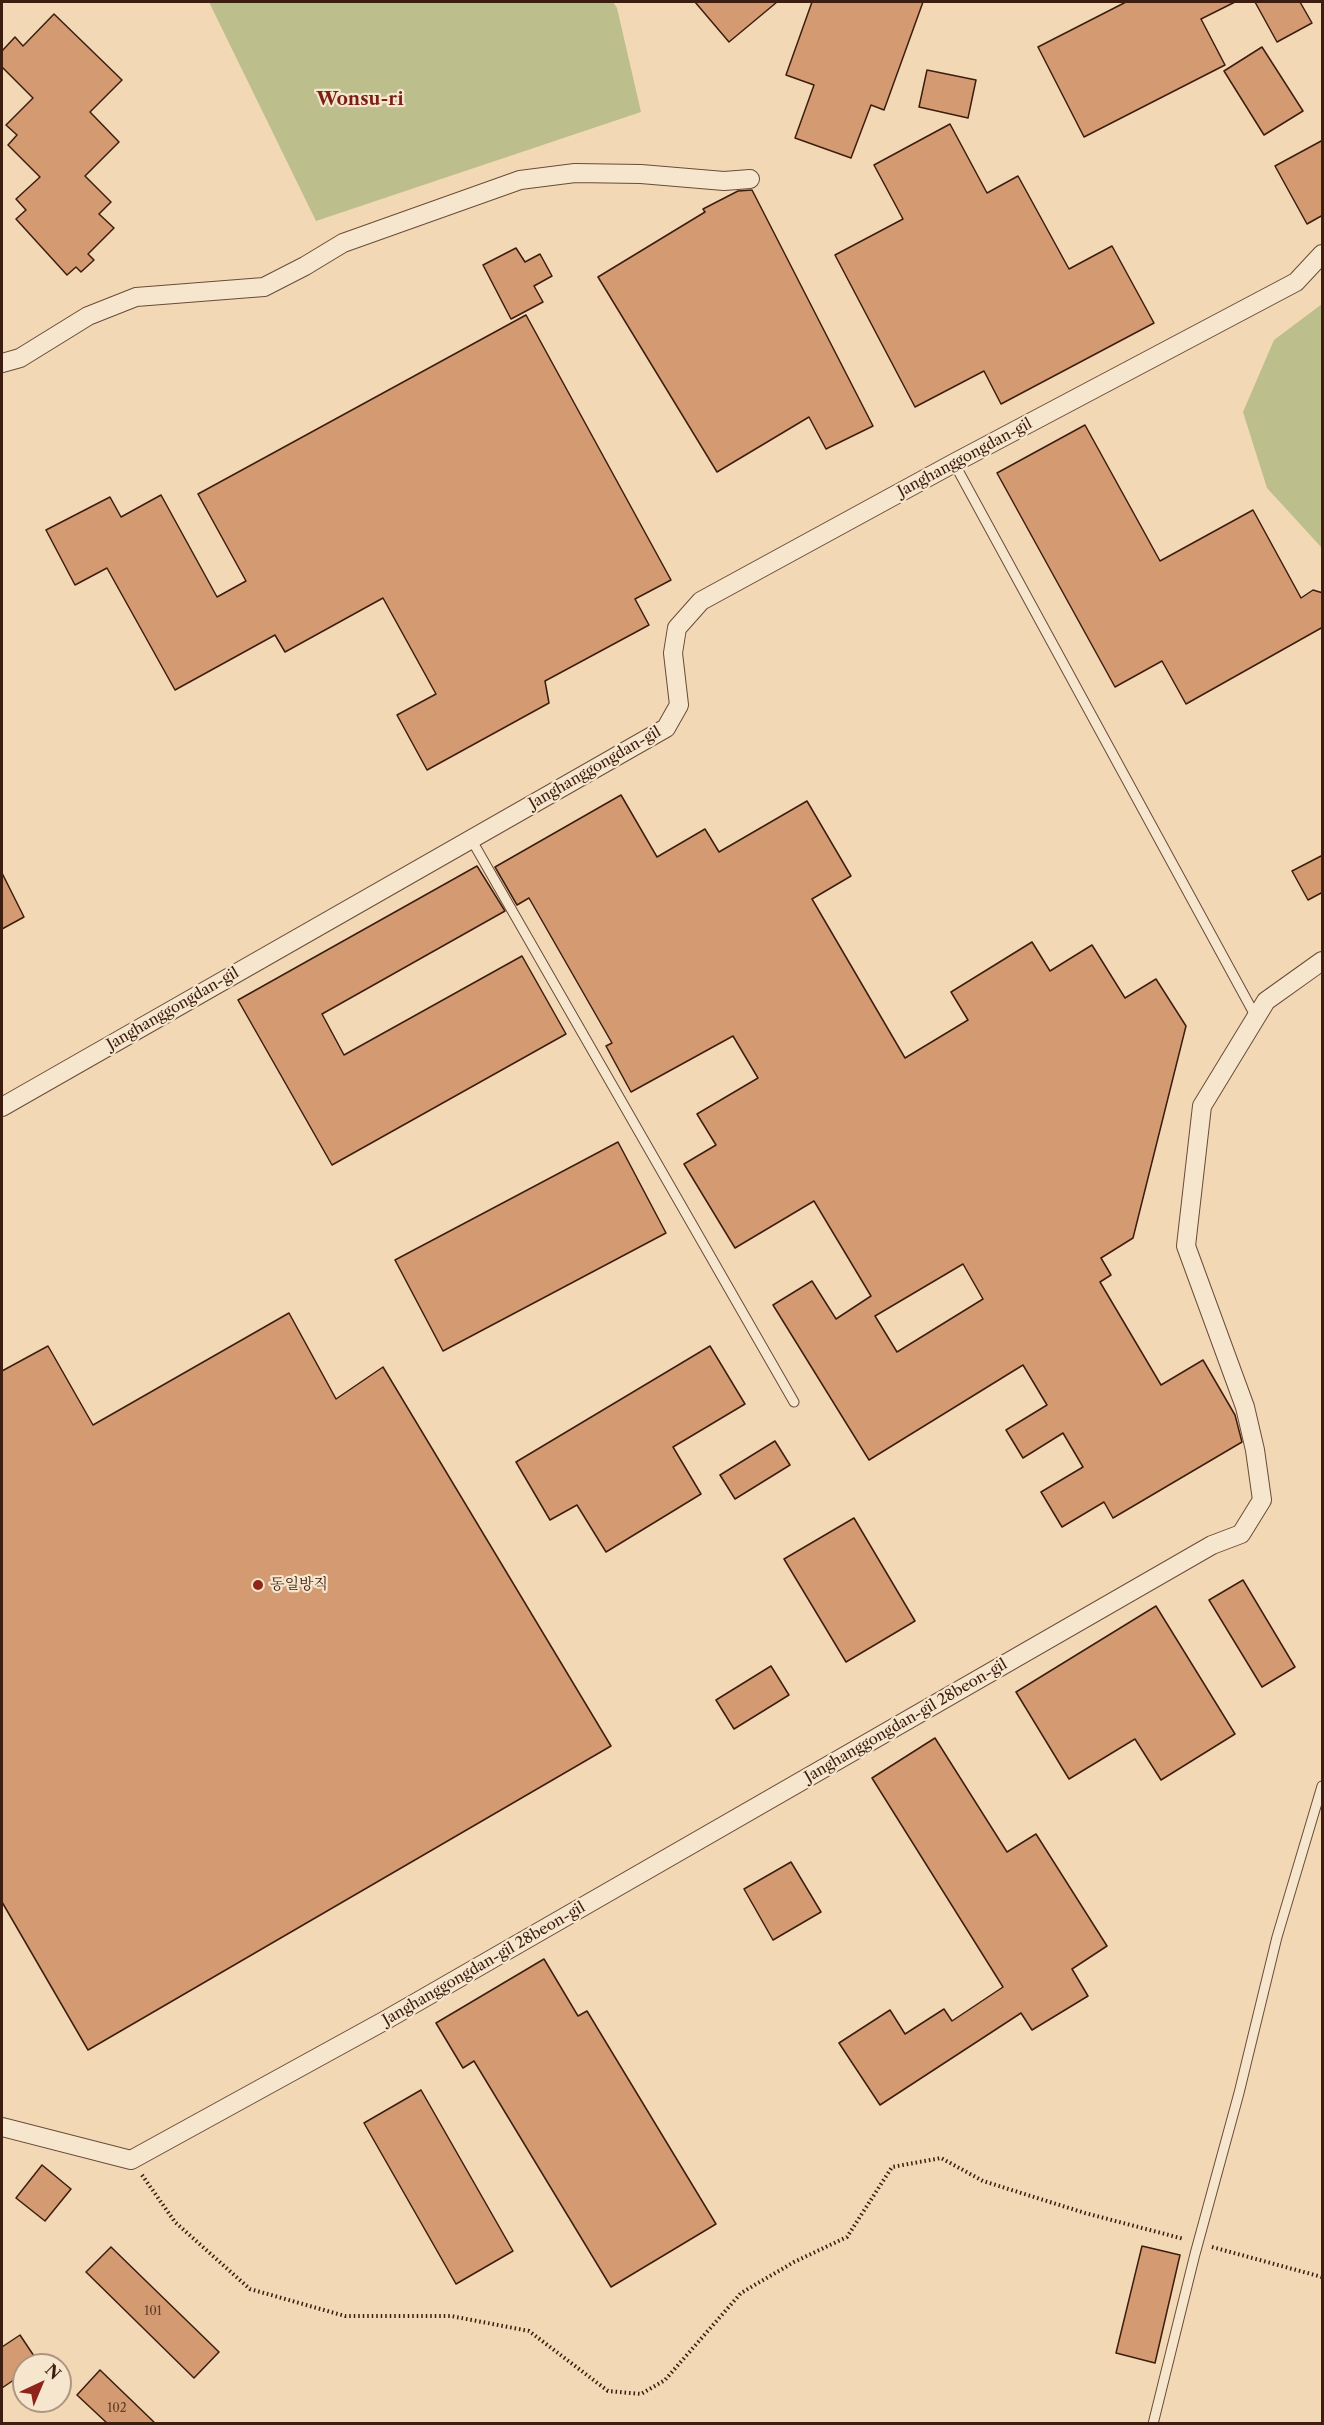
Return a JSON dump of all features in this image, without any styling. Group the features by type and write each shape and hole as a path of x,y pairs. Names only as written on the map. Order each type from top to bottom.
{"street":[{"path":"2,363 20,358 88,316 136,297 264,287 343,243 520,180 575,173 640,174 724,181 750,179"},
{"name":"Janghanggongdan-gil","path":"2,1107 666,728 679,705 673,653 677,628 701,601 954,463 1296,282 1323,254"},
{"name":"Janghanggongdan-gil 28beon-gil","path":"131,2160 384,2021 1212,1545 1241,1534 1262,1500 1255,1450 1245,1407 1186,1246 1202,1106 1266,1001 1323,961"},
{"path":"2,2127 131,2160"}],"lane":[{"path":"954,463 1256,1017"},
{"path":"471,839 794,1402"},
{"path":"1153,2424 1277,1937 1323,1786"}],"path":[{"path":"131,2160 175,2222 250,2289 345,2316 451,2316 530,2331 608,2391 640,2394 665,2380 741,2293 794,2262 847,2237 892,2167 941,2158 983,2181 1085,2212 1323,2277"}],"green space":[{"path":"209,2 613,2 617,8 641,112 316,221"},
{"path":"1322,304 1322,548 1267,488 1243,412 1274,340"}],"building":[{"path":"695,2 777,2 729,42"},
{"path":"812,2 923,2 884,110 871,105 851,158 795,138 814,85 786,75"},
{"path":"1126,2 1235,2 1201,19 1225,65 1084,137 1038,47"},
{"path":"1255,2 1300,2 1312,23 1277,42"},
{"path":"54,14 122,80 90,112 119,142 85,176 111,202 99,214 114,228 88,254 94,260 81,272 76,267 67,275 16,219 26,210 16,199 40,177 8,145 17,135 6,125 33,98 2,67 2,51 15,37 23,46"},
{"path":"1262,47 1303,111 1264,135 1224,71"},
{"path":"927,70 976,80 968,118 919,107"},
{"path":"950,124 987,193 1018,176 1069,269 1112,246 1154,323 1001,404 984,371 915,407 835,255 903,219 874,165"},
{"path":"1323,140 1323,215 1307,224 1275,166"},
{"path":"752,190 873,426 826,449 809,417 717,472 598,277 705,212 703,209 738,191"},
{"path":"516,248 525,262 540,254 552,276 534,286 543,302 511,319 483,265"},
{"path":"526,315 671,580 635,599 649,625 545,681 549,703 427,770 397,715 436,694 383,598 285,652 275,635 175,690 107,568 75,585 46,530 110,497 121,517 161,495 217,597 246,581 198,494"},
{"path":"1085,425 1160,561 1253,510 1301,598 1313,590 1323,593 1323,627 1186,704 1162,661 1115,687 997,473"},
{"path":"621,795 657,857 705,829 719,852 807,801 851,876 812,899 905,1058 968,1020 951,992 1032,942 1050,971 1092,945 1125,998 1156,979 1186,1026 1133,1238 1101,1258 1111,1275 1100,1282 1161,1385 1203,1360 1235,1415 1242,1442 1113,1518 1104,1502 1062,1527 1041,1492 1083,1467 1063,1433 1023,1458 1006,1430 1047,1405 1023,1365 869,1460 773,1305 812,1281 836,1319 871,1296 814,1201 735,1248 684,1164 716,1145 697,1114 758,1078 733,1036 631,1092 606,1046 612,1043 529,898 517,905 495,867","holes":["963,1264 983,1299 897,1352 875,1316"]},
{"path":"1323,855 1323,892 1308,900 1292,871"},
{"path":"477,866 505,911 322,1014 344,1055 522,956 566,1034 332,1165 238,1000"},
{"path":"2,873 24,917 2,929"},
{"path":"618,1142 666,1233 443,1351 395,1260"},
{"name":"동일방직","path":"289,1313 336,1399 383,1367 611,1746 88,2050 2,1902 2,1371 48,1346 93,1425"},
{"path":"710,1346 745,1404 673,1447 701,1494 606,1552 577,1505 550,1520 516,1462"},
{"path":"775,1441 790,1465 735,1499 720,1475"},
{"path":"854,1518 915,1621 846,1662 784,1559"},
{"path":"1243,1580 1295,1667 1262,1687 1209,1600"},
{"path":"1156,1606 1235,1734 1161,1780 1135,1739 1069,1779 1016,1692"},
{"path":"771,1666 789,1695 734,1729 716,1700"},
{"path":"935,1738 1007,1852 1036,1834 1107,1946 1072,1969 1088,1996 1032,2030 1021,2013 880,2105 839,2043 890,2010 905,2034 944,2009 952,2021 1003,1987 872,1778"},
{"path":"791,1862 821,1912 773,1940 744,1889"},
{"path":"544,1959 578,2016 587,2011 716,2224 611,2287 474,2061 463,2068 436,2023"},
{"path":"421,2090 513,2251 456,2284 364,2123"},
{"path":"42,2165 71,2189 45,2221 16,2198"},
{"path":"1142,2246 1180,2255 1155,2363 1116,2353"},
{"path":"111,2247 219,2352 194,2378 86,2272"},
{"path":"20,2335 32,2353 12,2353 12,2381 2,2388 2,2347"},
{"path":"100,2370 156,2424 108,2424 77,2395"}],"place":[{"name":"동일방직","path":"258,1585"}],"district":[{"name":"Wonsu-ri","path":"360,100"}]}
